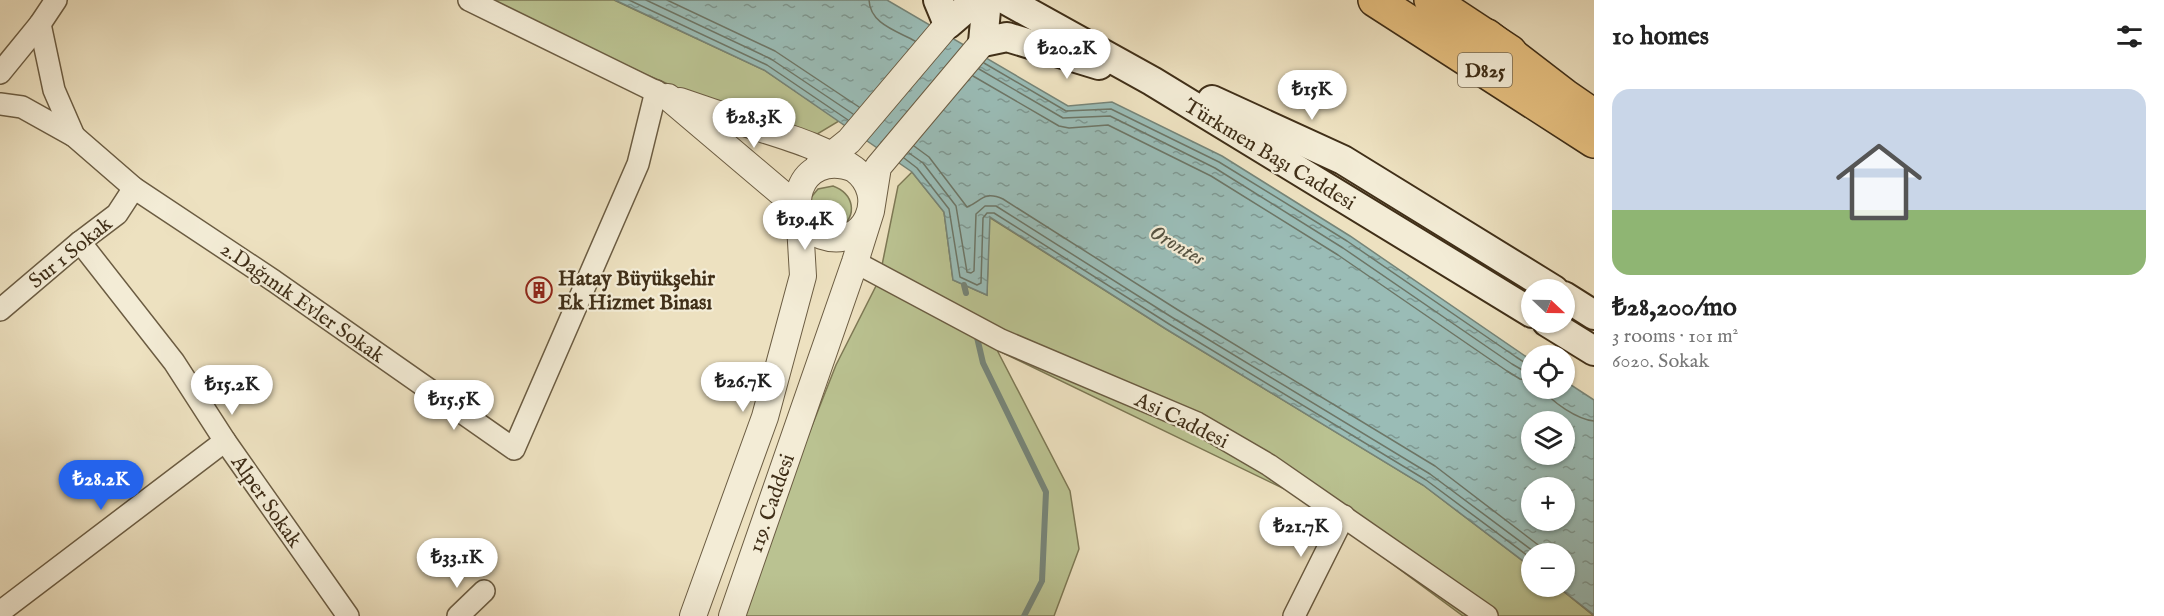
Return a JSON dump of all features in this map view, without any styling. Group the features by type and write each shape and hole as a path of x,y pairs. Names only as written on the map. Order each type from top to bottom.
{"main road":[{"path":"943,12 976,0"},
{"path":"987,0 983,42 1007,37 1152,81"},
{"name":"Türkmen Başı Caddesi","path":"1006,0 1152,81 1521,306"},
{"path":"1041,0 1096,41 1155,74 1343,160 1536,279"},
{"name":"D825","path":"1375,0 1594,141"},
{"name":"D825","path":"1431,0 1487,36 1564,96 1594,115"},
{"path":"1575,303 1594,315"},
{"path":"1565,333 1594,351"}],"street":[{"path":"0,72 40,24 56,0"},
{"path":"469,0 662,94 792,138 840,148 866,168"},
{"path":"871,211 866,222 846,237 821,236 803,220 798,196 809,174 840,148 943,12"},
{"name":"2.Dağınık Evler Sokak","path":"40,24 54,90 74,136"},
{"path":"866,168 983,42"},
{"path":"662,94 799,208"},
{"name":"2.Dağınık Evler Sokak","path":"0,104 22,107 74,136 134,188 274,281 514,449 638,164 662,94"},
{"path":"809,174 819,167 831,164 866,168"},
{"name":"119. Caddesi","path":"732,616 871,211 866,168"},
{"name":"Sur 1 Sokak","path":"0,310 80,242 117,214 134,188"},
{"name":"119. Caddesi","path":"693,616 765,417 802,276 799,208"},
{"name":"Alper Sokak","path":"80,242 174,362 225,441 348,616"},
{"name":"Asi Caddesi","path":"855,262 1001,340 1197,423 1269,465 1487,616"},
{"path":"0,612 225,441"},
{"path":"1294,616 1344,516"},
{"path":"458,616 484,591"}],"green space":[{"path":"486,0 614,0 764,70 839,121 814,136 761,124 647,75"},
{"path":"912,172 944,212 953,280 987,295 989,217 1166,329 1423,485 1521,559 1521,597 1570,597 1594,616 1463,616 1303,498 997,350 1070,491 1079,549 1054,616 737,616 836,365 879,280 898,186"},
{"path":"833,186 849,199 851,211 849,217 840,228 818,229 808,201 818,189"}],"water":[{"name":"Orontes","path":"615,0 887,0 1068,106 1112,102 1222,156 1350,236 1521,353 1521,399 1575,399 1575,388 1594,400 1594,615 1571,597 1575,597 1575,543 1521,543 1521,559 1423,485 1166,329 990,217 987,295 953,280 944,212 912,172 764,70"}],"waterway":[{"path":"964,285 966,293"},
{"path":"976,333 983,363 1046,492 1042,581 1024,616"}],"place":[{"name":"Hatay Büyükşehir Ek Hizmet Binası","path":"539,290"}]}
